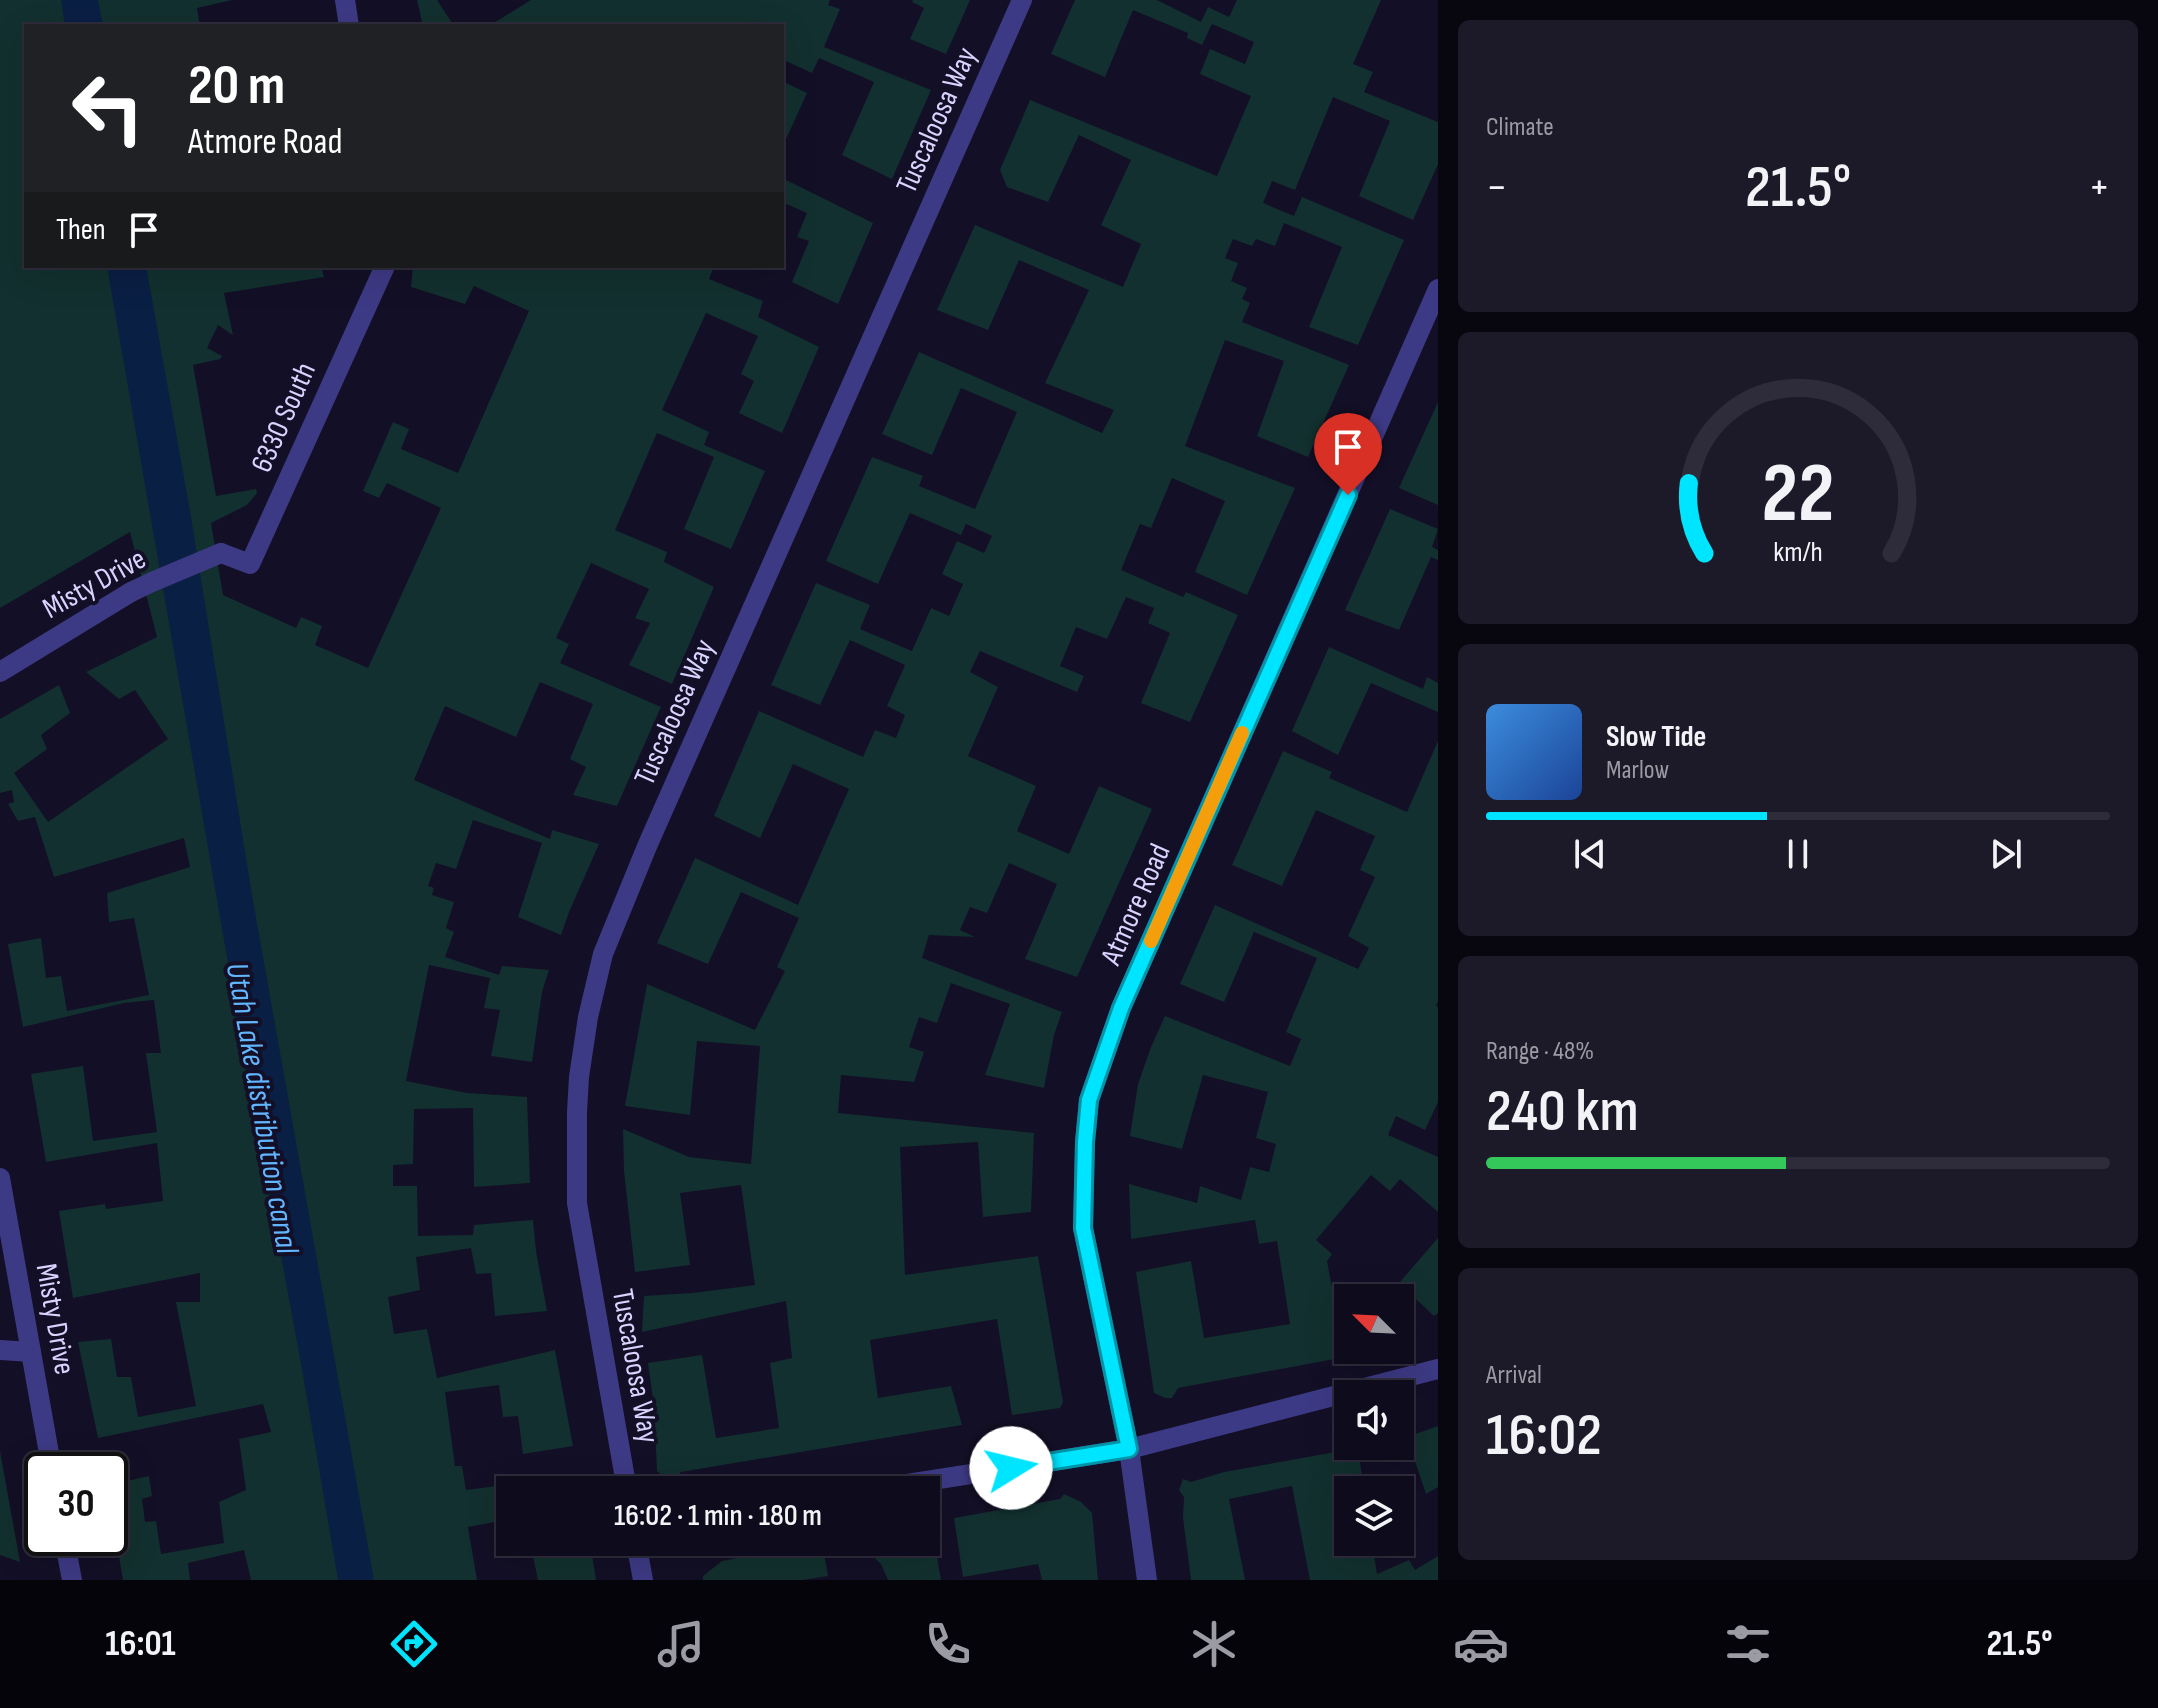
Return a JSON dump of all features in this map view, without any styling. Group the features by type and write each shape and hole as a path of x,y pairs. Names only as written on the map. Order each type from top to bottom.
{"street":[{"path":"345,0 349,24"},
{"name":"Tuscaloosa Way","path":"625,1476 577,1203 579,1077 588,1017 603,954 648,844 1022,0"},
{"name":"6330 South","path":"221,553 250,564 384,268"},
{"name":"Atmore Road","path":"1147,1580 1129,1449 1083,1228 1089,1100 1121,1008 1438,289"},
{"name":"Misty Drive","path":"0,672 131,592 221,553"},
{"name":"Misty Drive","path":"0,1178 49,1452"},
{"path":"0,1350 31,1352"},
{"path":"940,1479 1129,1449 1438,1369"},
{"path":"67,1556 72,1580"},
{"path":"639,1556 643,1580"}],"green space":[{"path":"0,0 232,0 197,8 200,24 24,24 24,268 322,268 324,277 224,293 233,335 218,325 207,348 222,356 193,365 216,496 256,489 257,493 247,505 211,523 223,595 296,628 301,617 322,626 315,645 368,668 441,508 387,483 379,498 363,491 393,422 409,429 401,449 458,473 529,311 474,286 465,304 411,287 413,268 713,268 709,279 763,301 758,317 819,347 782,433 739,413 754,381 741,374 758,336 706,313 662,410 709,432 704,445 765,471 731,549 684,529 714,457 657,433 615,530 667,552 664,562 714,587 672,684 629,665 650,623 635,618 649,589 591,563 556,638 569,644 560,663 661,707 617,806 573,795 586,767 570,759 593,704 540,682 516,737 445,706 414,780 550,839 552,830 599,844 561,935 518,917 542,843 473,820 456,869 436,863 428,886 434,888 432,895 454,902 446,928 454,932 445,957 499,975 502,966 549,970 542,992 532,1062 491,1056 500,1010 484,1008 490,978 429,965 406,1081 467,1093 527,1097 530,1183 474,1187 473,1108 414,1109 413,1164 393,1165 393,1186 417,1186 418,1236 473,1235 474,1225 533,1220 547,1311 495,1316 491,1273 476,1274 471,1248 416,1257 420,1290 388,1297 394,1334 427,1329 437,1378 555,1350 573,1446 523,1454 518,1416 503,1417 499,1385 445,1392 455,1466 462,1466 466,1490 496,1486 496,1522 468,1527 477,1580 251,1580 244,1550 188,1563 190,1580 123,1580 119,1556 128,1556 128,1481 149,1476 152,1496 142,1499 145,1522 156,1521 161,1554 224,1543 219,1502 246,1490 239,1439 271,1432 263,1404 98,1438 78,1342 111,1339 117,1377 131,1377 138,1417 196,1406 176,1302 200,1302 200,1273 73,1298 59,1211 105,1204 106,1209 163,1201 157,1143 46,1162 31,1074 83,1066 93,1141 157,1132 146,1053 161,1053 154,1000 124,1003 23,1027 8,944 41,938 46,978 61,976 67,1011 149,995 134,918 109,922 107,893 190,867 184,838 54,877 35,817 18,821 8,804 14,802 12,790 0,793 0,719 59,685 70,713 41,735 47,749 14,773 48,822 168,739 135,690 119,699 86,672 157,637 130,532 0,608"},
{"path":"417,0 437,0 453,24 423,24"},
{"path":"531,0 830,0 828,5 840,9 824,47 931,90 892,179 842,155 874,82 819,58 812,73 786,61 784,64 784,24 492,24"},
{"path":"913,0 970,0 946,54 910,39 924,8"},
{"path":"1075,0 1157,0 1201,22 1208,7 1229,17 1237,0 1381,0 1353,64 1373,72 1364,92 1438,122 1438,164 1413,220 1359,196 1390,121 1333,97 1295,190 1272,181 1263,203 1294,216 1302,197 1404,240 1358,345 1309,327 1342,247 1284,223 1275,246 1256,239 1252,246 1233,239 1225,258 1238,263 1231,281 1247,288 1242,299 1250,303 1242,322 1349,365 1308,457 1257,436 1284,361 1225,340 1185,446 1295,488 1247,595 1195,572 1225,501 1172,478 1151,528 1140,524 1121,570 1183,597 1186,592 1238,615 1190,722 1141,703 1170,633 1148,623 1154,608 1126,597 1107,639 1076,627 1060,666 1084,676 1077,692 980,651 970,672 998,687 968,756 1036,786 1017,831 1069,854 1099,786 1152,809 1077,977 1025,959 1057,884 1009,863 987,913 970,907 960,930 975,937 929,935 922,958 1062,1012 1054,1035 1044,1088 985,1075 1010,1004 951,983 937,1023 919,1017 909,1047 924,1052 914,1082 841,1075 838,1113 1034,1133 1031,1212 983,1217 978,1142 900,1147 905,1275 1038,1256 1063,1402 1060,1408 1012,1415 997,1319 870,1340 878,1398 951,1386 962,1425 681,1472 678,1476 663,1476 657,1471 654,1406 648,1363 702,1355 716,1438 779,1428 770,1363 792,1358 786,1301 642,1332 644,1296 755,1285 741,1185 680,1193 690,1265 635,1272 624,1171 623,1129 689,1157 751,1164 760,1046 697,1041 690,1115 625,1106 647,984 755,1030 785,971 777,967 799,918 741,892 708,964 657,943 695,858 798,905 849,789 793,764 760,838 714,816 759,711 863,757 875,730 896,738 905,715 887,706 905,665 850,640 820,705 771,685 816,583 870,605 860,629 912,651 931,608 949,616 963,584 942,574 957,541 984,553 992,536 966,524 961,535 910,513 878,584 826,561 872,457 923,476 919,486 975,509 1017,412 961,388 932,455 882,434 919,352 1102,433 1114,410 1045,383 1089,290 1019,260 988,330 937,310 975,225 1123,287 1141,244 1101,225 1131,160 1079,135 1048,202 1007,187 1000,170 1030,100 1217,176 1251,96 1200,74 1210,49 1245,64 1254,42 1212,24 1202,45 1187,38 1188,33 1133,10 1105,77 1051,54"},
{"path":"784,82 807,93 784,144"},
{"path":"784,179 873,223 838,304 792,282 809,241 797,237 807,213 784,203"},
{"path":"1438,402 1438,505 1399,488"},
{"path":"1390,509 1438,529 1432,547 1438,550 1438,560 1431,557 1399,630 1345,610"},
{"path":"1329,647 1423,689 1427,677 1438,683 1438,712 1371,683 1338,755 1292,731"},
{"path":"1438,741 1438,1102 1425,1130 1396,1116 1388,1135 1438,1157 1438,1212 1400,1179 1390,1191 1371,1175 1316,1240 1332,1254 1327,1261 1334,1298 1334,1359 1178,1388 1172,1398 1165,1398 1154,1393 1136,1272 1191,1261 1204,1338 1290,1324 1277,1241 1259,1244 1255,1220 1131,1239 1129,1184 1197,1203 1200,1186 1241,1200 1250,1167 1269,1172 1276,1144 1256,1138 1268,1092 1203,1075 1182,1149 1130,1136 1138,1084 1151,1047 1165,1016 1290,1066 1301,1039 1286,1032 1317,958 1254,932 1224,1002 1180,984 1215,905 1358,969 1369,948 1348,936 1375,877 1360,870 1375,836 1316,810 1282,886 1232,865 1283,751 1332,772 1329,778 1407,812"},
{"path":"1438,1238 1438,1313 1434,1316 1414,1297 1414,1284 1399,1283"},
{"path":"1438,1426 1438,1487 1426,1494 1414,1458 1414,1435"},
{"path":"0,1451 20,1562 0,1555"},
{"path":"1334,1452 1334,1460 1360,1460 1362,1476 1334,1476 1334,1556 1374,1556 1377,1574 1409,1560 1415,1570 1438,1556 1438,1580 1310,1580 1292,1486 1229,1499 1245,1580 1191,1580 1183,1518 1184,1497 1179,1490 1183,1479 1191,1482 1224,1472"},
{"path":"1064,1494 1081,1502 1092,1513 1098,1580 1042,1580 1038,1564 963,1577 954,1518 1060,1499"},
{"path":"533,1556 592,1556 596,1580 538,1580"},
{"path":"748,1556 824,1556 828,1576 803,1580 703,1580 703,1576 722,1561"},
{"path":"872,1556 937,1556 941,1580 888,1580 881,1564"}],"water":[{"path":"61,0 98,0 103,24 65,24"},
{"name":"Utah Lake distribution canal","path":"107,268 146,268 190,511 252,895 374,1580 338,1580"}],"slow traffic":[{"path":"1151,941 1242,733"}],"route":[{"path":"1011,1468 1129,1449 1083,1228 1089,1100 1121,1008 1348,495"}]}
